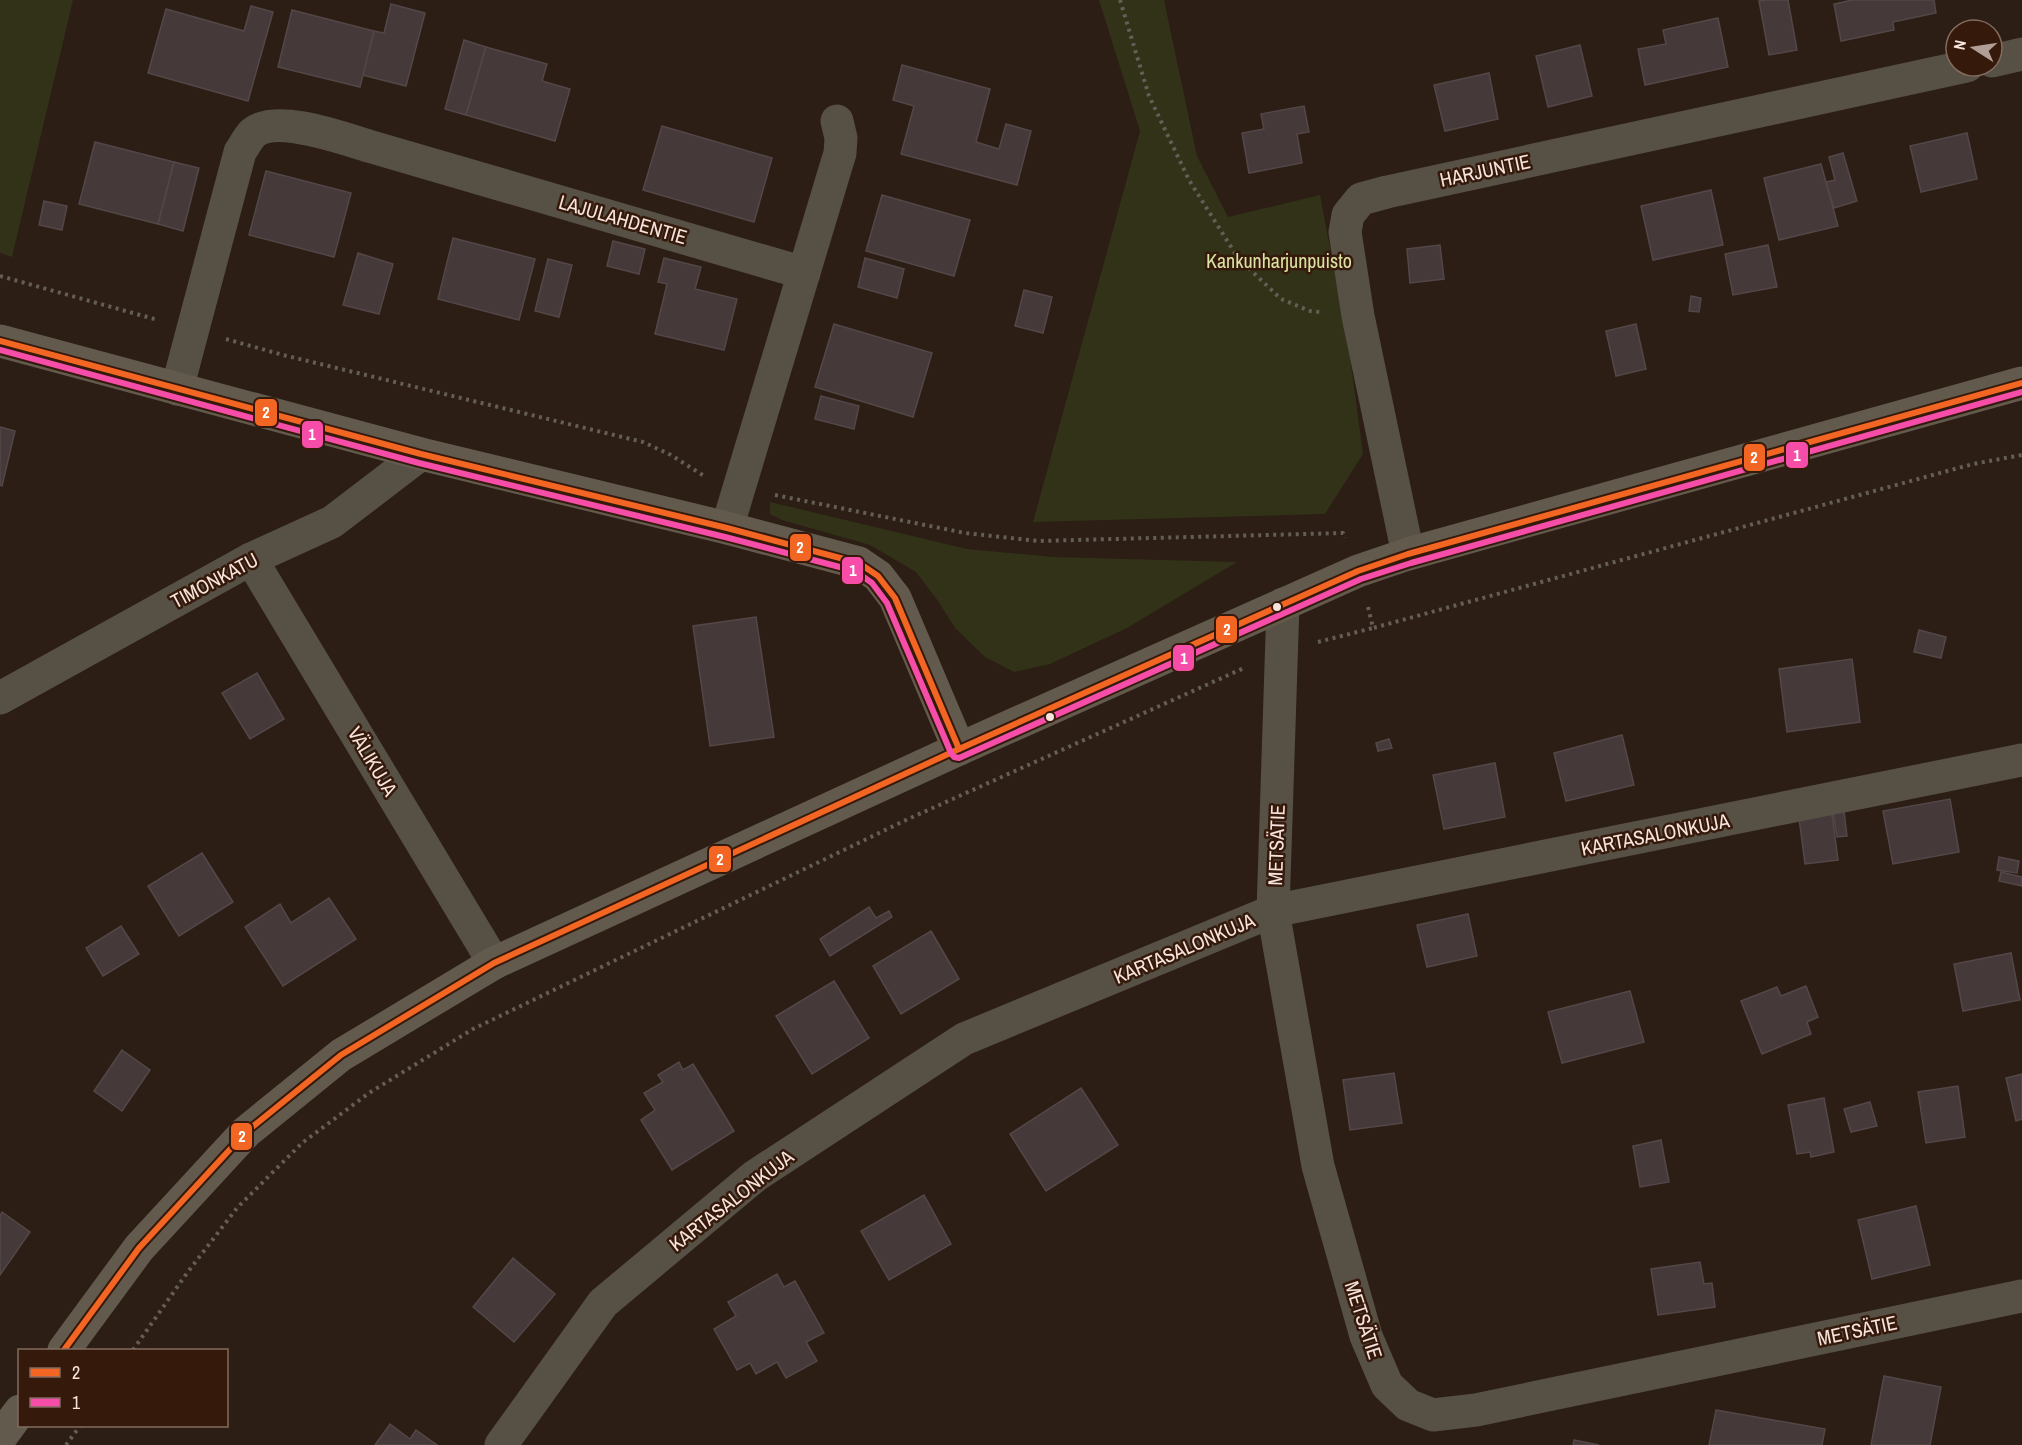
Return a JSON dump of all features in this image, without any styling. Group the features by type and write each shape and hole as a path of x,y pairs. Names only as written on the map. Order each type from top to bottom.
{"street":[{"path":"2004,58 2022,54"},
{"name":"HARJUNTIE","path":"1408,554 1358,316 1345,232 1348,215 1361,200 1398,189 1944,71"},
{"path":"726,528 840,153 841,138 837,121"},
{"name":"LAJULAHDENTIE","path":"177,389 240,152 254,132 279,124 306,128 804,273"},
{"path":"0,341 421,454 860,563 878,576 895,598 960,749"},
{"path":"65,1349 139,1248 246,1132 341,1055 495,963 960,749 1358,571 1408,554 2022,383"},
{"name":"TIMONKATU","path":"0,698 251,559 332,522 421,454"},
{"name":"VÄLIKUJA","path":"251,559 495,963"},
{"name":"METSÄTIE","path":"1283,604 1273,911 1318,1166 1366,1336 1387,1385 1408,1406 1433,1415 1476,1410 2022,1296"},
{"name":"KARTASALONKUJA","path":"501,1445 603,1303 755,1176 964,1039 1273,911 2022,760"},
{"path":"0,1438 18,1414"}],"path":[{"path":"1120,0 1149,96 1189,180 1238,258 1281,298 1310,311 1358,316"},
{"path":"0,276 283,355 643,442 671,455 700,474 739,488 965,533 1038,541 1343,533 1358,571 1373,628"},
{"path":"134,1349 187,1273 237,1208 302,1143 369,1093 463,1035 906,820 1283,651 1973,464 2022,455"},
{"path":"66,1445 79,1427"}],"green space":[{"path":"0,0 73,0 12,257 0,253"},
{"name":"Kankunharjunpuisto","path":"1099,0 1164,0 1197,156 1228,217 1320,195 1349,349 1363,454 1325,514 1033,522 1140,131"},
{"path":"770,502 967,549 1053,557 1237,562 1127,628 1050,664 1014,672 985,657 955,628 916,572 870,545 782,520 770,514"}],"building":[{"path":"1788,0 1797,50 1769,55 1759,1"},
{"path":"1852,0 1934,0 1936,13 1893,22 1894,30 1841,41 1834,4"},
{"path":"391,4 425,13 406,86 362,75 374,31 384,33"},
{"path":"251,6 273,12 248,101 148,73 166,9 244,31"},
{"path":"292,10 374,31 360,87 278,67"},
{"path":"1718,18 1728,67 1645,85 1638,49 1666,44 1663,30"},
{"path":"464,40 486,47 466,115 445,109"},
{"path":"1580,45 1592,96 1548,107 1536,56"},
{"path":"486,47 547,64 542,81 570,89 555,141 466,115"},
{"path":"902,65 990,89 976,142 999,149 1006,124 1031,131 1017,185 901,154 914,106 893,100"},
{"path":"1489,73 1498,119 1445,131 1434,85"},
{"path":"1304,106 1309,132 1297,134 1302,163 1249,173 1242,133 1264,129 1261,114"},
{"path":"662,126 772,158 754,222 643,190"},
{"path":"1967,133 1977,179 1921,192 1910,146"},
{"path":"95,142 174,162 158,224 79,204"},
{"path":"1843,153 1857,201 1834,208 1826,182 1835,180 1829,157"},
{"path":"174,162 199,168 183,231 158,224"},
{"path":"1821,164 1838,226 1779,240 1764,178"},
{"path":"266,171 351,193 334,257 249,235"},
{"path":"1711,190 1723,245 1653,260 1641,206"},
{"path":"882,195 970,220 954,276 866,251"},
{"path":"44,201 67,206 62,230 39,225"},
{"path":"453,238 535,259 519,320 438,299"},
{"path":"613,241 645,249 639,274 607,266"},
{"path":"1440,245 1444,279 1410,283 1407,249"},
{"path":"1768,245 1777,287 1733,295 1725,254"},
{"path":"358,253 393,264 379,314 343,305"},
{"path":"664,258 701,267 695,289 737,299 724,350 655,334 667,284 658,282"},
{"path":"865,258 904,269 897,298 858,287"},
{"path":"548,259 572,265 559,317 535,311"},
{"path":"1024,290 1052,297 1043,333 1015,326"},
{"path":"1691,296 1701,298 1699,312 1689,311"},
{"path":"834,324 932,353 913,417 815,387"},
{"path":"1636,324 1646,369 1616,376 1606,331"},
{"path":"821,396 859,406 854,429 815,419"},
{"path":"0,427 15,431 2,486 0,485"},
{"path":"756,617 774,737 710,746 693,626"},
{"path":"1919,630 1946,637 1941,658 1914,652"},
{"path":"1852,659 1860,722 1787,732 1779,669"},
{"path":"257,673 284,719 250,739 222,693"},
{"path":"1622,735 1634,785 1566,801 1554,753"},
{"path":"1389,739 1392,748 1378,751 1376,743"},
{"path":"1495,763 1505,817 1444,829 1433,775"},
{"path":"1950,799 1959,852 1893,864 1883,811"},
{"path":"1844,811 1847,836 1837,837 1833,812"},
{"path":"1832,814 1838,860 1805,864 1799,818"},
{"path":"202,853 233,902 179,936 148,886"},
{"path":"1999,857 2019,861 2017,873 1997,870"},
{"path":"2001,872 2022,877 2022,886 1999,881"},
{"path":"329,898 356,939 283,986 245,927 280,904 291,923"},
{"path":"869,907 876,918 889,911 892,917 830,956 820,939"},
{"path":"1468,914 1477,956 1427,967 1417,925"},
{"path":"121,926 139,954 103,976 86,948"},
{"path":"931,931 959,979 901,1014 873,966"},
{"path":"2011,953 2020,1000 1963,1011 1954,964"},
{"path":"834,981 869,1038 812,1074 776,1016"},
{"path":"1806,986 1818,1017 1807,1022 1811,1034 1762,1054 1741,1001 1777,987 1781,996"},
{"path":"1630,991 1644,1042 1562,1063 1548,1012"},
{"path":"122,1050 150,1070 122,1111 94,1091"},
{"path":"679,1062 683,1070 693,1064 734,1131 672,1170 641,1120 655,1110 644,1093 663,1082 658,1075"},
{"path":"1394,1073 1402,1123 1350,1130 1343,1080"},
{"path":"2022,1074 2022,1119 2016,1121 2006,1078"},
{"path":"1958,1086 1965,1137 1926,1143 1918,1092"},
{"path":"1081,1088 1118,1145 1046,1191 1010,1134"},
{"path":"1824,1098 1834,1152 1811,1157 1810,1152 1797,1154 1788,1105"},
{"path":"1870,1102 1877,1126 1851,1132 1844,1109"},
{"path":"1661,1140 1669,1182 1640,1187 1633,1146"},
{"path":"924,1195 951,1244 889,1280 861,1231"},
{"path":"1916,1206 1930,1265 1872,1279 1858,1220"},
{"path":"2,1212 30,1232 0,1275 0,1216"},
{"path":"513,1258 555,1294 514,1342 473,1307"},
{"path":"1700,1262 1704,1284 1712,1283 1715,1307 1658,1315 1651,1269"},
{"path":"777,1274 784,1287 795,1281 824,1333 806,1342 817,1361 786,1378 777,1362 756,1374 750,1363 737,1370 714,1329 736,1316 728,1302"},
{"path":"1884,1376 1941,1387 1930,1445 1871,1445"},
{"path":"1716,1410 1825,1429 1822,1445 1709,1445"},
{"path":"390,1424 410,1439 416,1430 437,1445 375,1445"},
{"path":"1574,1440 1599,1445 1573,1445"}],"transit line":[{"name":"2","path":"0,341 421,454 727,528 859,563 878,576 895,598 959,749"},
{"name":"1","path":"0,350 419,463 855,571 872,583 887,603 951,753 954,757 959,758 1361,579 2022,392"},
{"name":"2","path":"65,1349 139,1248 246,1132 341,1055 494,963 959,749 1358,571 1408,554 2022,383"}]}
